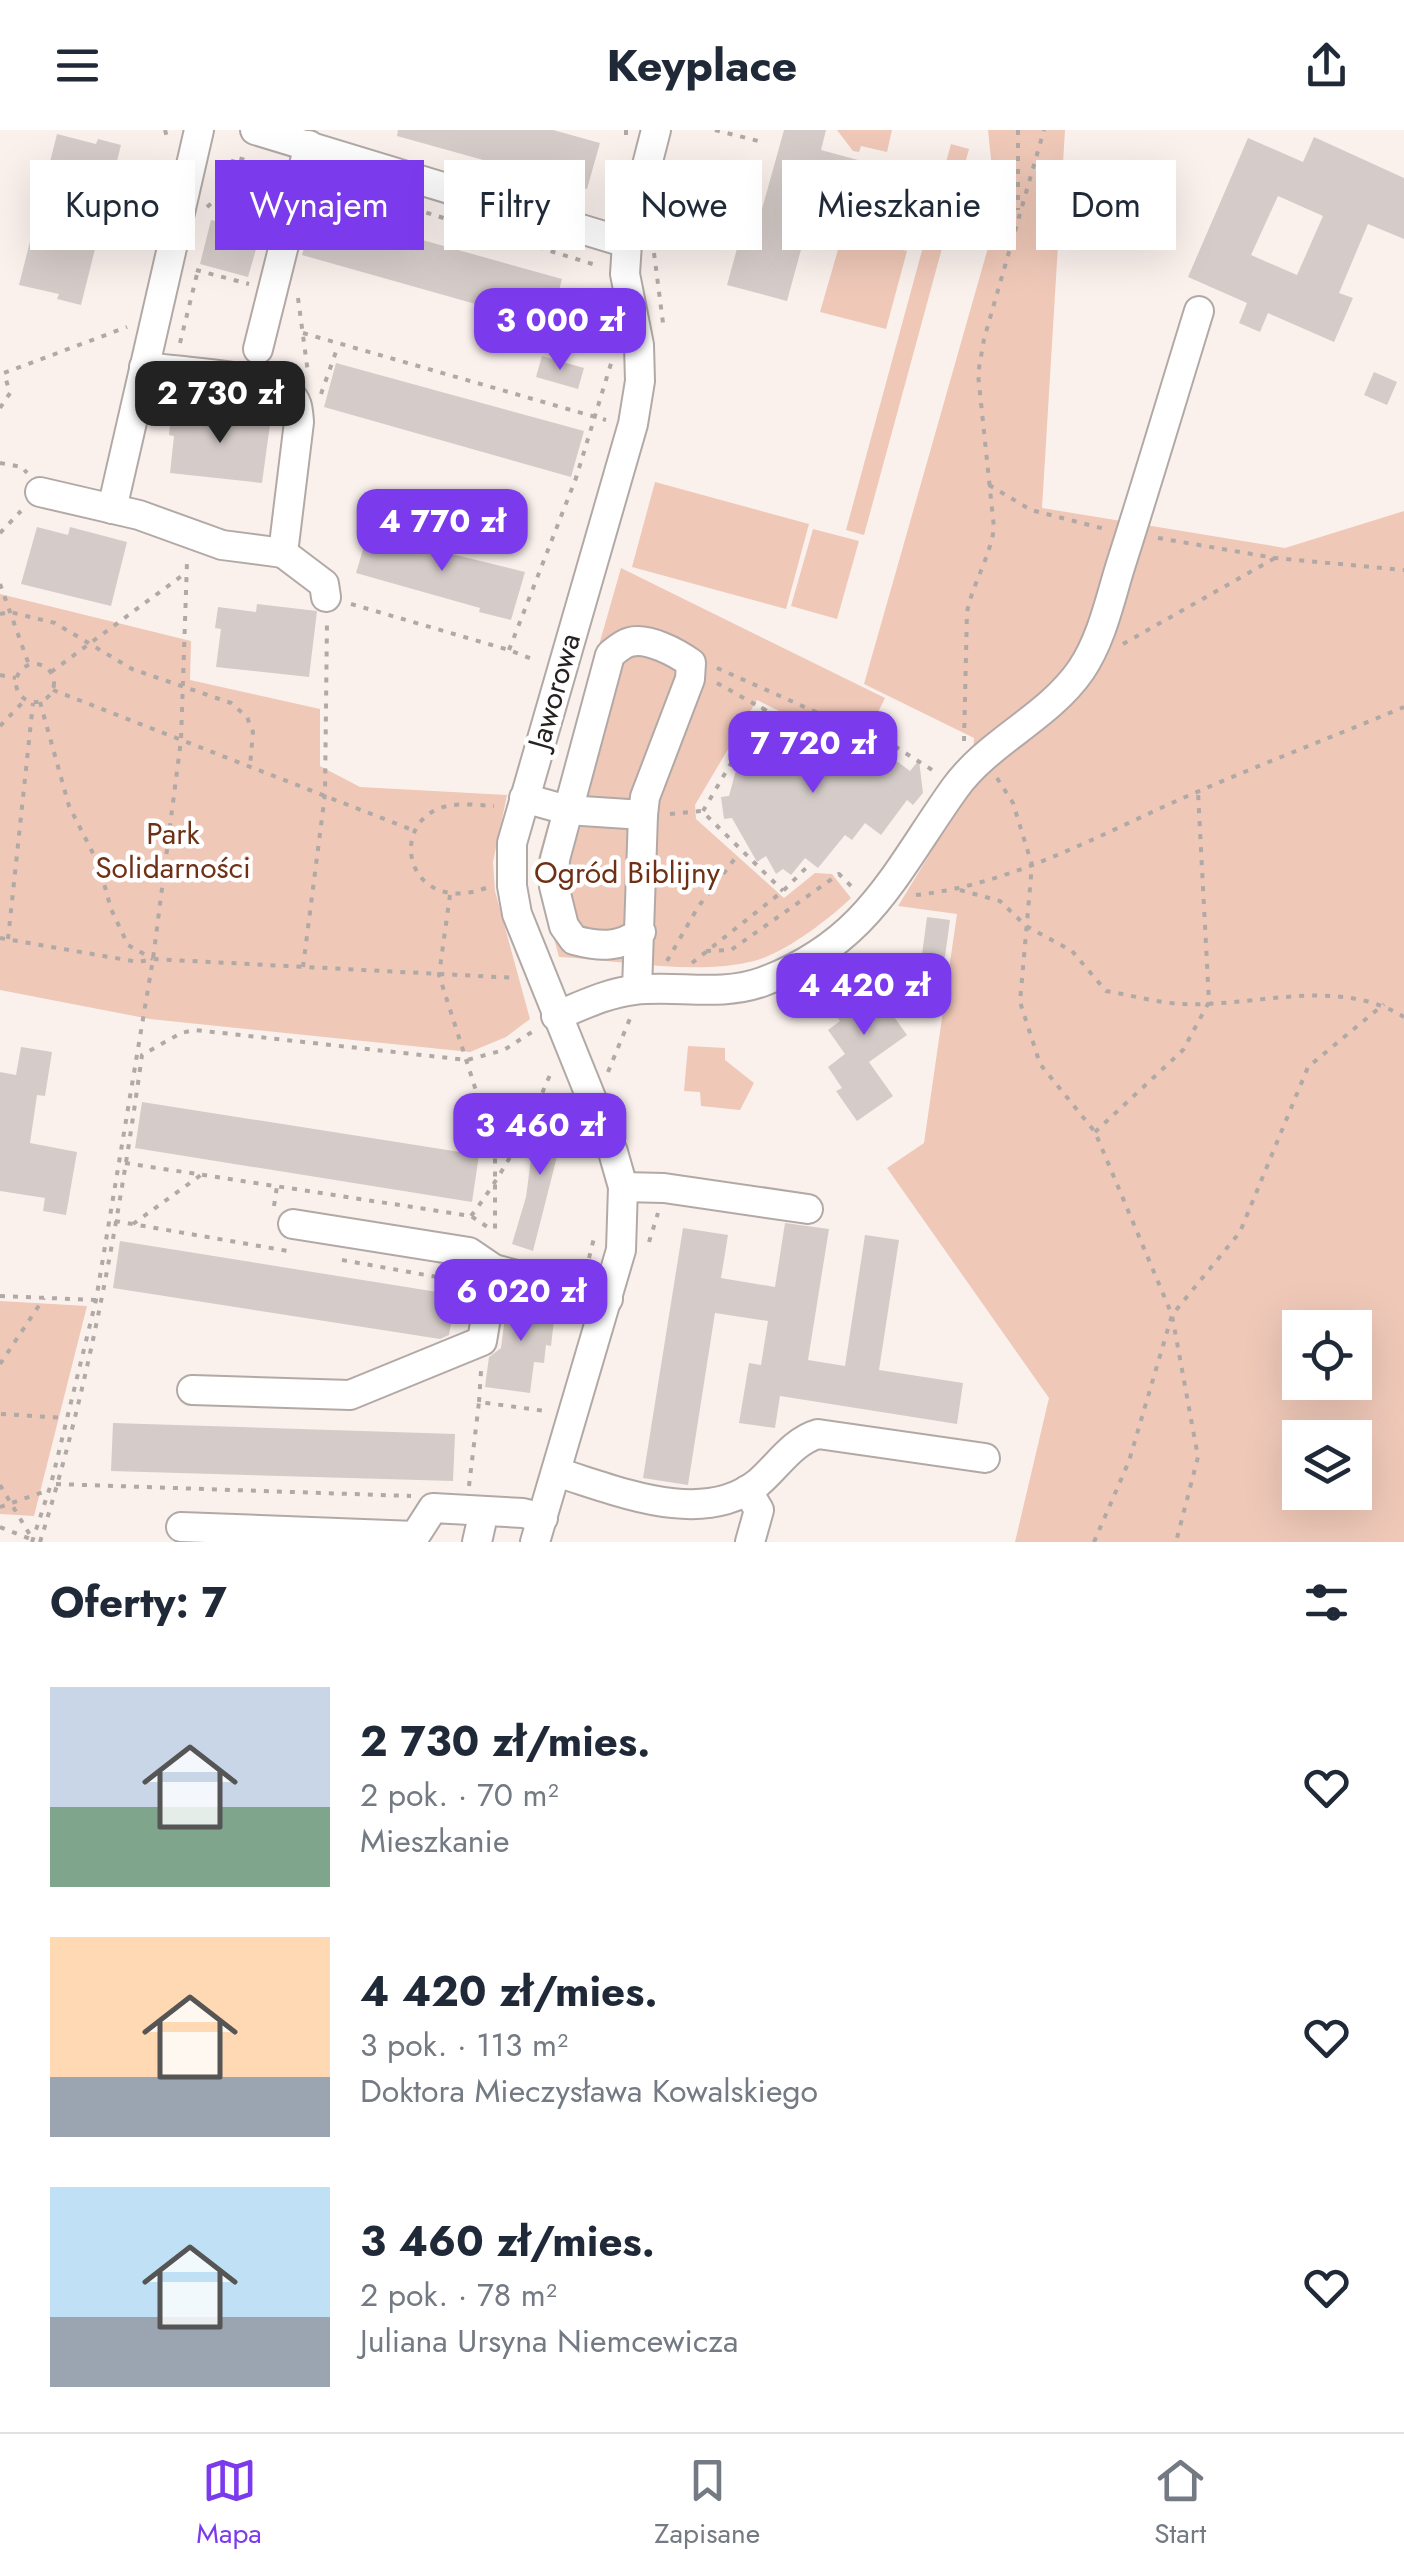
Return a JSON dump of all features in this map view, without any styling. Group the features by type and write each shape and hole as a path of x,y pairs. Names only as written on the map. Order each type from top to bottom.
{"street":[{"path":"112,509 199,130"},
{"name":"Jaworowa","path":"652,160 656,130"},
{"path":"267,132 605,233"},
{"path":"306,160 309,146"},
{"path":"258,349 285,294 291,250"},
{"name":"Jaworowa","path":"539,1530 556,1472 595,1296 621,1250 623,1187 613,1152 517,914 512,886 514,803 633,424 640,382 640,345 625,274 637,250"},
{"path":"556,1016 638,982 718,990 762,982 831,946 882,898 964,770 1055,701 1084,666 1096,641 1199,311"},
{"path":"144,367 269,384 285,390 298,408 299,422 283,552"},
{"path":"40,492 112,509 222,545 283,552 324,584 326,596"},
{"path":"638,982 649,815 645,797 690,679 691,663 678,654 637,640 626,642 610,655 567,810 554,886 564,926 574,940 614,946 641,932"},
{"path":"514,803 649,815"},
{"path":"623,1187 664,1188 808,1210"},
{"path":"292,1224 469,1252 494,1269 595,1296"},
{"path":"192,1390 350,1394 482,1341 494,1269"},
{"path":"556,1472 671,1502 710,1502 748,1490 801,1442 818,1434 986,1458"},
{"path":"748,1490 760,1510 750,1542"},
{"path":"476,1504 478,1542"},
{"path":"181,1526 415,1536 433,1508 476,1504 523,1513 539,1530"}],"path":[{"path":"165,130 170,151"},
{"path":"715,130 762,142"},
{"path":"1018,130 1018,218"},
{"path":"964,770 966,612 992,544 978,374 984,340 1044,130"},
{"path":"202,211 215,200"},
{"path":"424,213 602,268"},
{"path":"642,250 664,326"},
{"path":"186,267 285,294 303,333 309,384"},
{"path":"173,371 198,270"},
{"path":"0,408 10,393 2,374 132,326"},
{"path":"303,333 618,422"},
{"path":"299,422 313,417 338,345"},
{"path":"509,650 576,478 615,350"},
{"path":"989,485 1031,510 1079,526 1132,528 1275,558 1404,570"},
{"path":"0,532 40,492"},
{"path":"35,1541 96,1300 124,1162 136,1050 153,959 181,740 188,533"},
{"path":"1084,666 1275,558"},
{"path":"50,672 186,572"},
{"path":"0,584 29,665"},
{"path":"303,966 326,794 326,596 546,664"},
{"path":"0,614 10,612 55,622 132,670 231,703 247,718 254,732 250,766"},
{"path":"691,663 722,669 836,721 869,730 964,770 1014,803 1032,865 1020,1002 1040,1064 1095,1132 1172,1315 1198,1457 1176,1542"},
{"path":"691,663 709,679 792,725"},
{"path":"37,664 50,672 53,690 40,702 25,700 19,694 16,678 21,670 37,664"},
{"path":"0,675 16,678"},
{"path":"53,690 415,831"},
{"path":"0,726 25,700"},
{"path":"8,940 33,702"},
{"path":"40,702 69,806 99,865 111,909 128,946 153,959"},
{"path":"702,811 764,707"},
{"path":"882,898 960,890 1032,865 1404,708"},
{"path":"1095,1132 1183,1050 1208,1002 1198,792"},
{"path":"497,886 450,895 432,888 413,865 411,849 415,831 424,818 438,809 457,804 514,803"},
{"path":"649,815 702,811 783,891"},
{"path":"603,1085 637,1000 638,982 659,975 698,907 736,856"},
{"path":"691,963 783,891 806,868"},
{"path":"706,951 732,950 839,874"},
{"path":"960,890 1000,901 1026,926 1072,950 1106,991 1183,1004 1334,995 1384,1004 1404,1017"},
{"path":"450,895 439,975 496,1150 494,1269"},
{"path":"0,938 138,962 153,959 522,978"},
{"path":"1094,1542 1129,1461 1172,1315 1240,1232 1308,1067 1384,1004"},
{"path":"35,1541 58,1484 103,1302 142,1055 187,1031 466,1060 504,1050 556,1016"},
{"path":"471,1216 496,1184 527,1130 556,1061"},
{"path":"124,1162 471,1216 495,1231"},
{"path":"133,1224 202,1174"},
{"path":"645,1256 664,1188"},
{"path":"594,1237 595,1296"},
{"path":"0,1296 96,1300"},
{"path":"0,1364 44,1298"},
{"path":"476,1504 480,1402 558,1413"},
{"path":"0,1412 68,1418"},
{"path":"0,1484 35,1541"},
{"path":"0,1507 58,1484 409,1496"},
{"path":"0,1527 35,1541"}],"green space":[{"path":"837,130 892,130 887,152 861,146 859,152 853,151"},
{"path":"988,130 1065,130 1063,160 1036,160 1036,250 1058,250 1042,508 1285,548 1404,511 1404,1542 1015,1542 1049,1398 887,1168 924,1143 957,914 898,906 971,787 974,738 864,684 987,250 1016,250 1016,160 991,160"},
{"path":"951,144 969,149 966,160 947,160"},
{"path":"838,250 907,251 886,329 820,312"},
{"path":"922,250 942,250 864,535 846,530"},
{"path":"655,482 809,524 786,609 632,567"},
{"path":"813,529 859,541 837,619 791,606"},
{"name":"Ogród Biblijny","path":"621,568 885,698 859,751 757,700 695,805 696,819 784,898 815,873 832,874 851,898 806,935 766,957 707,967 559,957 535,869"},
{"name":"Park Solidarności","path":"0,594 191,641 190,680 320,709 320,766 360,787 507,795 493,862 495,891 530,1019 506,1037 470,1052 150,1019 0,990"},
{"path":"688,1046 725,1048 725,1060 754,1083 740,1110 701,1106 700,1092 684,1091"},
{"path":"0,1301 87,1306 34,1516 0,1514"}],"building":[{"path":"398,130 553,130 600,143 587,189 585,160 483,160 397,136"},
{"path":"784,130 826,130 821,150 858,160 782,160 782,250 801,250 787,301 727,285 737,250 762,250 762,209"},
{"path":"57,134 96,144 98,139 121,145 117,160 50,160"},
{"path":"1314,137 1404,178 1404,239 1368,224 1339,293 1353,298 1334,342 1268,313 1260,332 1239,323 1247,303 1188,277 1248,138 1303,162","holes":["1278,196 1323,216 1297,275 1251,255"]},
{"path":"211,220 215,221 215,250 256,250 248,277 200,264"},
{"path":"424,240 444,246 444,250 458,250 562,279 550,325 302,255 303,250 424,250"},
{"path":"30,241 30,250 95,250 81,305 57,299 59,294 19,285"},
{"path":"542,356 584,368 578,389 536,377"},
{"path":"336,363 584,431 571,477 324,407"},
{"path":"1374,372 1397,382 1387,405 1364,395"},
{"path":"210,410 271,417 262,483 170,473 174,436 169,435 171,414 209,419"},
{"path":"37,527 68,535 70,527 127,542 111,606 21,584"},
{"path":"369,529 400,538 399,541 525,572 511,620 356,573"},
{"path":"257,604 317,611 309,677 216,667 221,629 215,628 218,607 256,612"},
{"path":"800,726 835,752 840,745 857,758 870,741 910,771 919,760 923,793 913,805 907,800 881,835 865,823 852,840 845,835 818,868 805,858 791,875 783,869 776,874 766,856 757,862 732,818 724,819 721,797 729,796 742,748 753,751 758,732 766,734 771,727 789,739"},
{"path":"927,917 950,920 944,964 921,962"},
{"path":"882,961 896,982 888,988 901,1007 892,1014 907,1035 869,1062 893,1096 857,1121 836,1091 842,1088 828,1067 845,1054 828,1030 840,1021 825,1000"},
{"path":"21,1047 52,1052 45,1096 37,1095 30,1143 77,1152 66,1215 43,1211 45,1198 0,1191 0,1072 16,1075"},
{"path":"142,1102 479,1155 472,1202 135,1148"},
{"path":"544,1111 567,1117 533,1251 512,1244"},
{"path":"785,1223 829,1229 808,1360 845,1366 865,1235 899,1240 879,1370 963,1383 957,1424 780,1396 775,1428 739,1423 749,1363 761,1365 768,1321 715,1313 688,1485 643,1478 683,1228 728,1235 721,1278 775,1287"},
{"path":"120,1241 456,1295 449,1335 440,1339 113,1288"},
{"path":"508,1294 556,1303 551,1346 546,1345 544,1363 534,1362 530,1393 485,1387 489,1357 501,1348"},
{"path":"113,1423 455,1434 453,1481 111,1471"}]}
